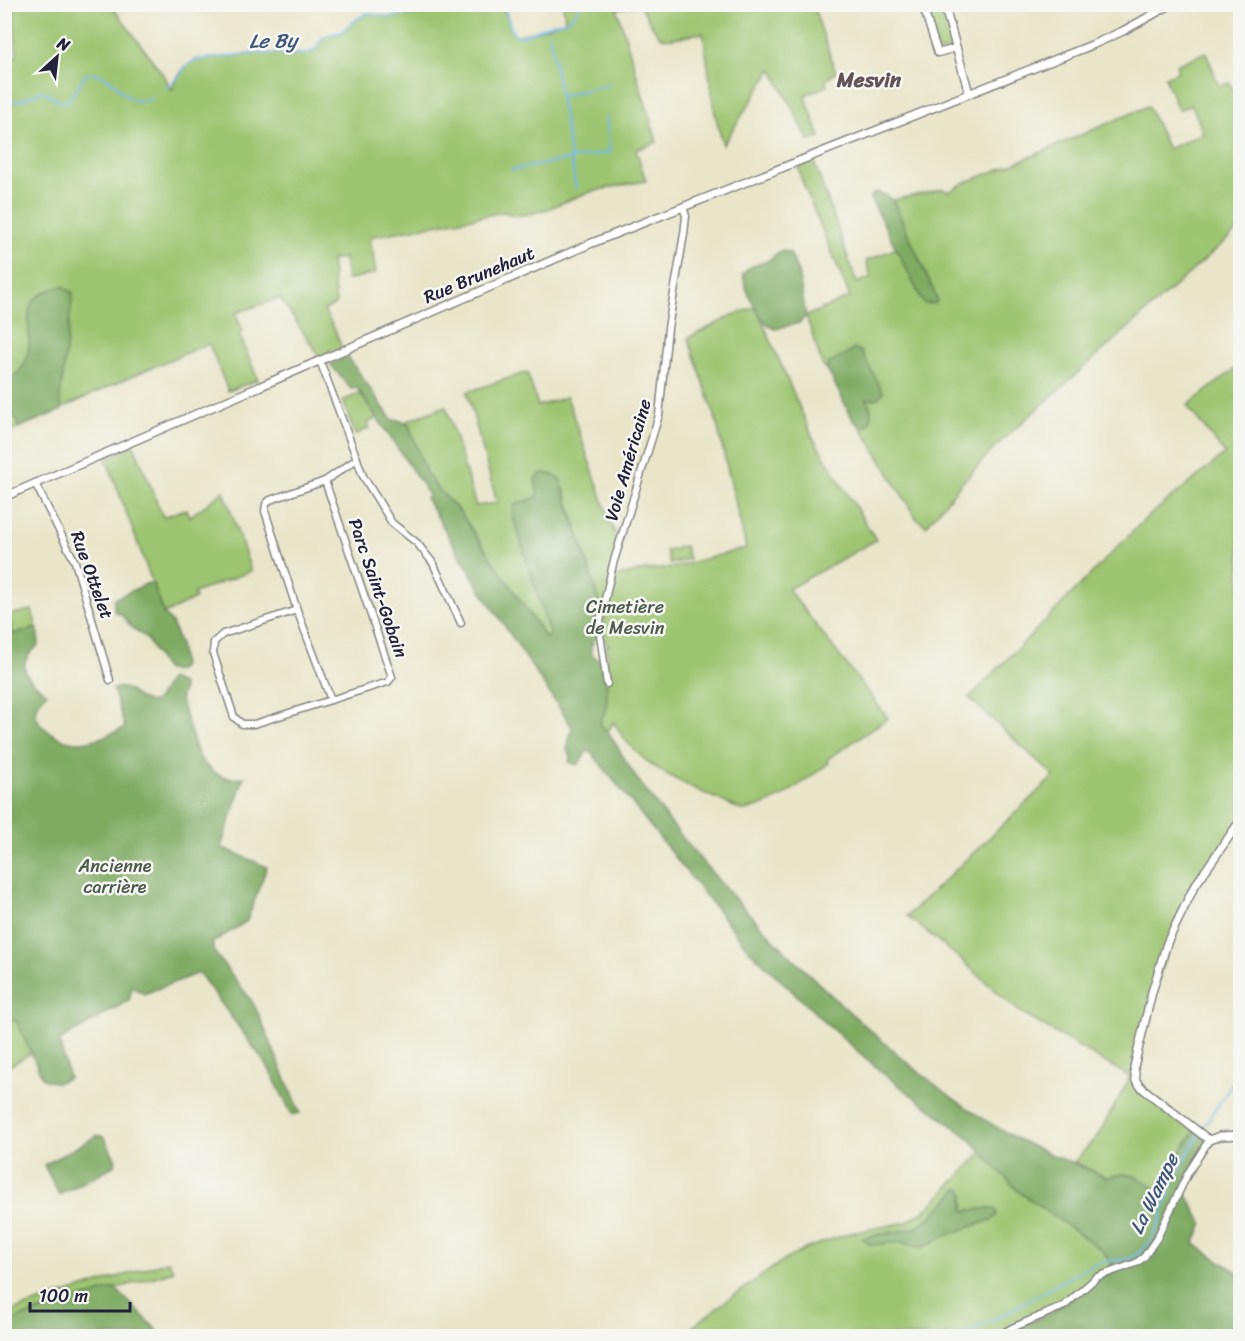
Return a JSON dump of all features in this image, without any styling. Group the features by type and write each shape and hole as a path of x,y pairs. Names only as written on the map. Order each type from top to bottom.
{"street":[{"path":"922,4 938,53 957,48"},
{"path":"944,4 969,93"},
{"name":"Rue Brunehaut","path":"4,497 510,278 1092,45 1172,4"},
{"name":"Voie Américaine","path":"607,684 599,627 600,617 613,564 659,416 668,328 684,234 686,216 683,207"},
{"name":"Parc Saint-Gobain","path":"320,361 363,476 392,523 417,543 434,563 460,623"},
{"path":"331,700 297,610 265,508 270,500 325,481 357,459"},
{"name":"Parc Saint-Gobain","path":"297,610 223,634 214,642 213,653 234,717 242,724 250,725 388,682 392,673 325,481"},
{"name":"Rue Ottelet","path":"35,483 75,562 110,680"},
{"path":"1240,821 1194,886 1175,924 1159,969 1134,1067 1136,1081 1142,1088 1195,1131 1207,1138 1240,1135"},
{"path":"998,1336 1064,1306 1097,1277 1129,1266 1144,1257 1157,1238 1207,1138"}],"green space":[{"path":"23,4 111,5 172,90 184,68 195,60 258,53 307,54 315,50 322,38 341,33 368,13 388,17 498,5 506,14 512,32 518,35 565,21 563,5 639,5 617,9 657,142 636,150 646,181 594,191 525,215 504,212 370,237 376,273 347,280 344,258 331,260 336,304 324,310 343,351 330,350 322,360 280,298 236,313 243,332 239,333 258,380 228,391 209,344 5,434 4,59 17,56 13,6"},
{"path":"640,5 813,5 836,73 825,80 827,86 805,95 820,137 809,141 772,69 723,145 715,114 703,33 664,38 654,29"},
{"path":"922,5 944,5 956,48 938,53"},
{"path":"1206,52 1219,86 1230,83 1234,92 1240,89 1240,228 996,446 926,526 916,518 861,427 867,426 871,410 867,398 829,363 827,369 823,367 806,316 850,297 798,167 814,162 857,283 871,277 866,261 897,248 924,303 937,299 893,200 943,189 948,192 964,183 1148,106 1168,149 1203,133 1192,105 1178,110 1165,77 1178,72 1176,65"},
{"path":"876,192 893,200 937,299 936,303 924,304 870,197"},
{"path":"782,250 790,253 798,272 806,316 799,323 775,329 769,326 759,314 746,288 743,274"},
{"path":"62,286 73,293 60,399 62,410 18,428 17,420 5,406 5,386 26,361 29,348 30,306 46,292"},
{"name":"Cimetière de Mesvin","path":"756,307 813,438 876,540 788,589 888,718 827,760 829,763 776,800 752,809 741,810 669,776 653,765 624,739 614,722 608,731 601,726 600,721 607,699 603,661 608,660 606,646 609,645 605,642 602,633 607,604 602,609 564,488 535,479 539,497 514,505 513,516 550,635 546,638 459,511 426,473 409,425 402,423 446,406 476,506 497,503 467,392 527,372 538,406 567,397 614,532 622,534 609,578 646,570 671,568 746,548 715,416 688,338 733,315"},
{"path":"855,349 861,351 883,392 878,398 867,399 871,419 867,426 861,427 853,420 827,369 828,364"},
{"path":"348,357 392,420 399,420 409,425 426,473 459,511 546,638 550,635 513,516 514,505 538,497 535,479 542,473 551,474 560,479 602,609 598,634 591,646 591,653 594,657 603,661 606,676 607,700 600,722 601,726 608,731 635,775 663,813 713,874 767,933 853,1015 929,1080 969,1110 1035,1148 1107,1178 1122,1174 1135,1176 1159,1191 1177,1157 1195,1131 1209,1140 1182,1186 1203,1224 1194,1244 1240,1274 1240,1336 998,1336 1052,1313 1090,1284 1116,1269 1102,1250 1018,1191 970,1139 885,1075 832,1029 749,950 591,752 586,752 578,765 569,762 571,755 567,750 572,727 480,589 426,498 429,495 357,388 351,389 330,364"},
{"path":"1240,365 1240,821 1210,863 1175,924 1138,1049 1136,1081 1195,1131 1177,1157 1159,1191 1135,1176 1122,1174 1108,1178 1074,1162 1098,1135 1130,1077 1021,1013 958,957 907,916 1054,776 969,698 1145,519 1225,454 1187,406"},
{"path":"360,393 377,418 368,423 369,428 355,435 343,401"},
{"path":"134,445 163,517 186,509 189,517 224,491 251,571 194,593 195,599 164,614 106,458"},
{"path":"685,546 689,559 670,564 666,551"},
{"path":"148,583 153,584 164,614 172,623 180,645 183,666 175,672 165,669 146,638 130,626 122,615 114,611 114,599"},
{"path":"32,610 37,628 12,634 8,615"},
{"name":"Ancienne carrière","path":"5,618 9,618 13,634 37,628 39,644 29,655 24,667 28,677 47,693 38,702 36,710 37,719 50,733 69,741 85,742 125,728 113,689 124,688 143,700 153,702 159,697 170,679 182,684 180,699 202,761 221,776 244,777 221,847 267,867 247,921 212,943 214,952 251,1000 258,1013 300,1113 292,1115 268,1067 199,973 144,994 132,987 129,1000 59,1041 69,1078 56,1083 43,1079 16,1020 5,1020"},
{"path":"5,1020 16,1020 31,1053 5,1069"},
{"path":"98,1135 104,1137 116,1160 114,1166 59,1195 44,1165"},
{"path":"982,1152 1018,1191 1102,1250 1116,1270 1074,1299 998,1336 681,1336 781,1262 807,1248 850,1233 907,1222 929,1207","holes":["957,1190 964,1192 964,1211 991,1208 991,1220 952,1233 921,1248 901,1242 870,1245 870,1236 916,1228 932,1216"]},
{"path":"960,1188 964,1192 964,1211 991,1208 996,1210 997,1215 991,1220 952,1233 921,1248 901,1242 870,1245 863,1238 916,1228 932,1216"},
{"path":"168,1261 174,1271 5,1322 5,1313"},
{"path":"115,1288 163,1336 5,1336 5,1322"}],"waterway":[{"name":"Le By","path":"165,88 195,60 258,53 307,54 315,50 322,38 340,33 368,13 388,17 486,4"},
{"name":"Le By","path":"498,4 505,9 512,31 515,35 522,36 551,24 566,21 582,4"},
{"name":"Le By","path":"760,4 771,4"},
{"path":"549,31 576,189"},
{"name":"Le By","path":"4,103 21,100 42,91 56,100 68,101 86,74 105,77 133,100 142,101 152,98"},
{"path":"561,96 611,84"},
{"path":"511,170 610,152 606,116"},
{"name":"La Wampe","path":"963,1336 1086,1268 1106,1261 1127,1259 1145,1247 1159,1224 1181,1166 1240,1072"}],"district":[{"name":"Mesvin","path":"869,80"}]}
